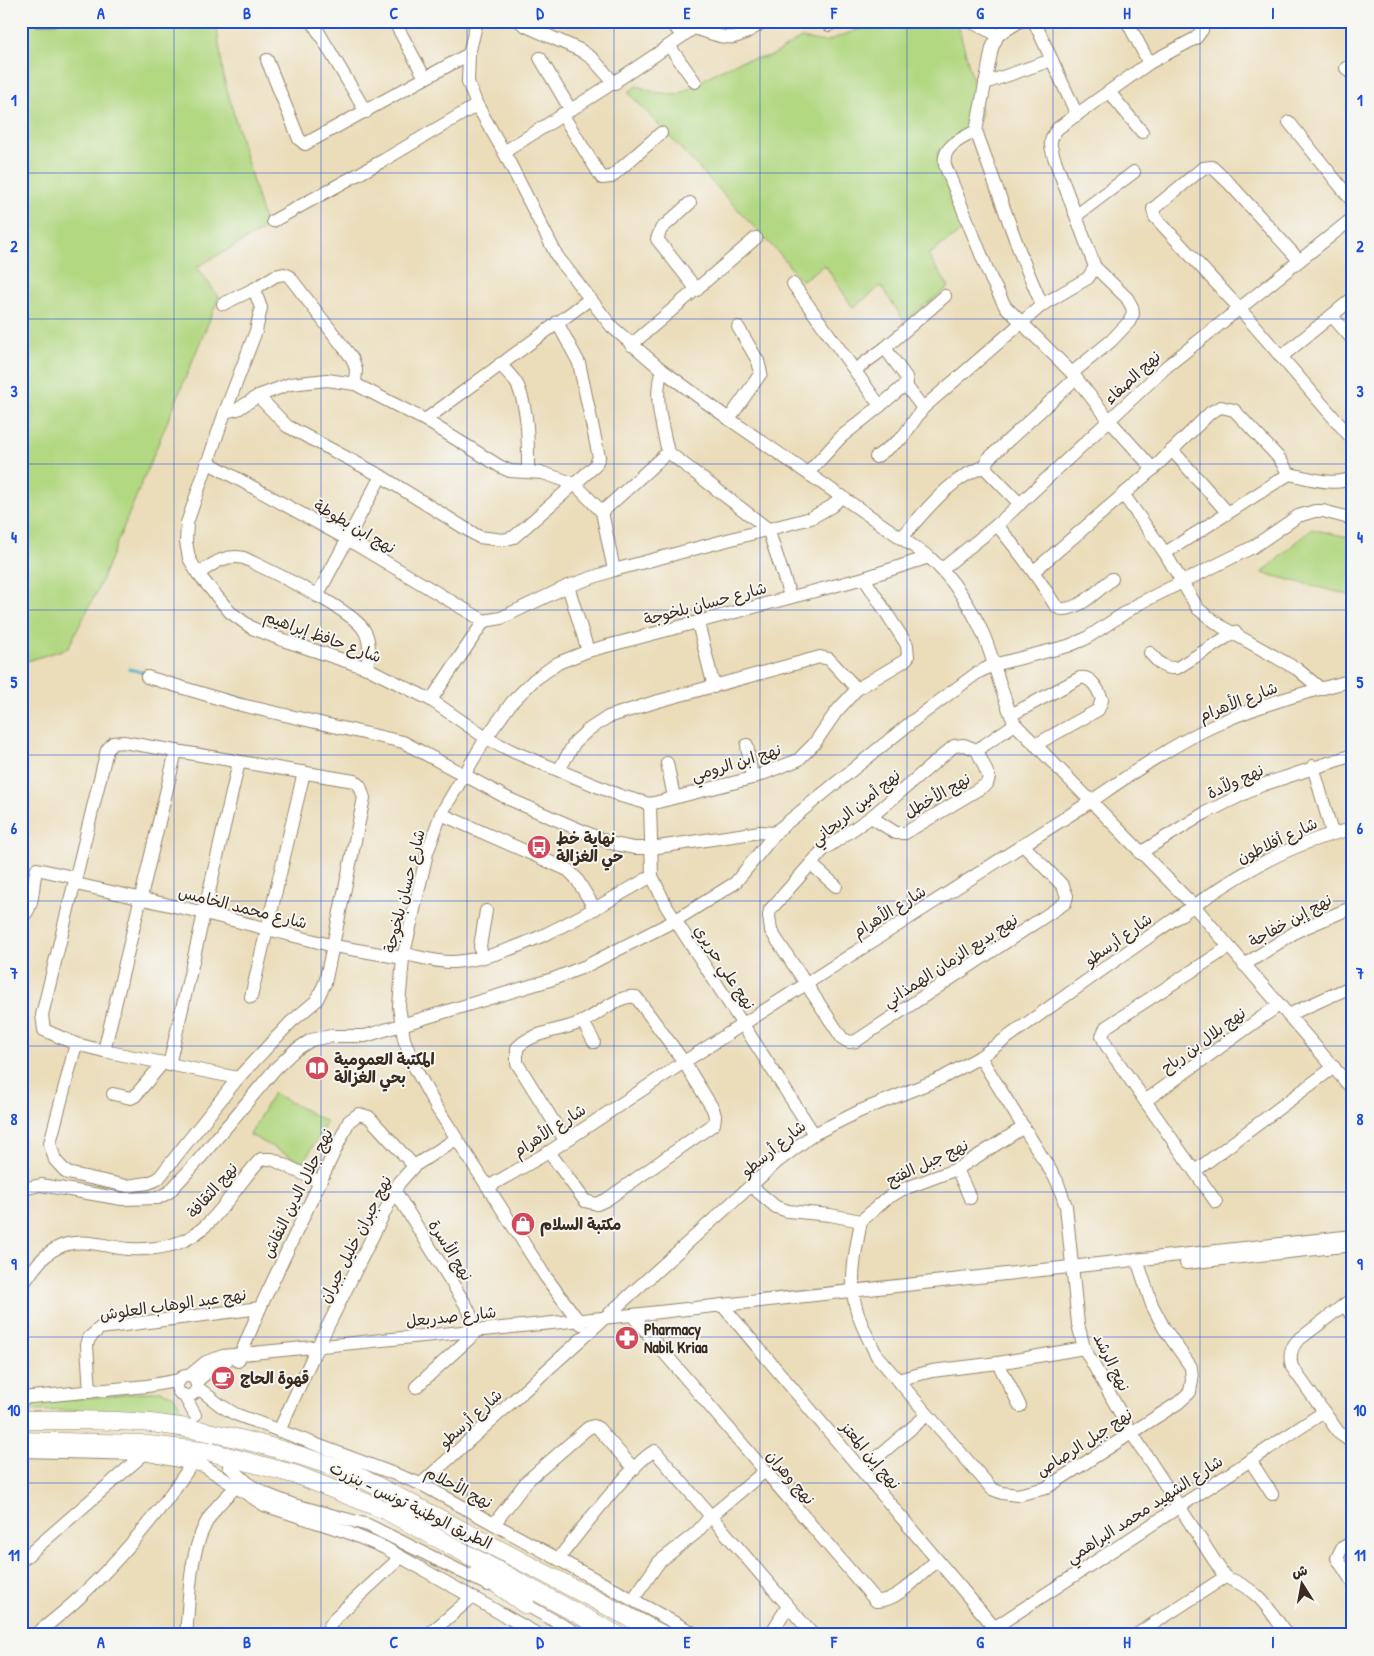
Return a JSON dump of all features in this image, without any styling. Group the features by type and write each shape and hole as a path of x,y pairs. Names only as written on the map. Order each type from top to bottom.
{"highway":[{"name":"الطريق الوطنية تونس - بنزرت","path":"21,1420 109,1421 180,1427 222,1434 309,1457 354,1474 663,1635"},
{"name":"الطريق الوطنية تونس - بنزرت","path":"21,1441 140,1444 211,1452 297,1475 349,1494 387,1511 617,1635"},
{"path":"349,1494 473,1566 526,1605"}],"street":[{"path":"38,21 52,21"},
{"path":"312,21 366,112"},
{"path":"394,21 425,78"},
{"path":"477,21 469,54 468,82 477,105 504,152 557,256 590,299 631,345 662,370 729,419 929,557 942,569 973,612 984,637 1013,719 1035,745 1090,802 1194,906 1334,1067 1351,1083"},
{"path":"519,21 526,26 580,50 593,59 614,84"},
{"path":"671,21 682,36"},
{"path":"504,152 566,111 614,84 670,47 682,36 699,25 727,38 737,38 764,21"},
{"path":"969,21 998,35"},
{"path":"1020,21 998,35 992,48 976,131 1022,258 1042,305"},
{"path":"1034,21 1077,115"},
{"path":"1127,21 1149,63"},
{"path":"986,466 988,460 1111,341 1129,322 1133,314 1132,307 1127,298 1095,267 1049,144 1051,136 1058,128 1110,93 1149,63 1196,38 1202,30 1203,21"},
{"path":"670,47 695,82"},
{"path":"268,60 299,139 308,144 469,54"},
{"path":"540,58 602,178 611,177 661,133"},
{"path":"985,83 1052,60"},
{"path":"1110,93 1142,132"},
{"path":"273,221 384,160 477,105"},
{"path":"1289,122 1353,202"},
{"path":"976,131 947,149 944,159 998,294 1005,306 1074,375 1110,421 1153,469"},
{"path":"1299,260 1217,170 1212,167 1203,168 1155,206 1152,212 1239,308 1353,440"},
{"path":"1077,215 1134,172"},
{"path":"690,203 661,230 657,240 697,290"},
{"name":"نهج الصفاء","path":"942,569 997,525 1166,367 1353,218"},
{"path":"631,345 756,238"},
{"path":"876,457 902,438 923,408 1042,305 1088,278 1095,267"},
{"path":"223,304 280,274 294,279 352,358 356,369 355,384"},
{"path":"794,284 880,406"},
{"name":"شارع حافظ إبراهيم","path":"254,289 262,308 256,331 207,462 187,523 186,542 189,558 198,574 230,612 252,628 280,640 367,668 431,700 486,738 514,752 621,796 650,804"},
{"path":"855,370 885,348 945,296"},
{"path":"1281,358 1353,298"},
{"path":"424,420 590,299"},
{"path":"1332,316 1353,340"},
{"path":"258,396 287,426 381,476 479,537 493,540 514,537 523,532 595,466 598,452 579,362 557,322"},
{"path":"729,419 761,373 758,361 738,327"},
{"path":"885,348 906,376 906,386 923,408"},
{"path":"500,364 515,381 520,392 528,438 528,472"},
{"path":"662,370 657,387 657,395 668,452 768,529 790,596"},
{"path":"225,412 238,409 258,396 290,384 327,380 355,384 424,420 490,462 510,471 543,473 575,484 602,512 614,570"},
{"path":"808,473 840,437 906,386"},
{"path":"1034,572 1153,469 1211,412 1221,407 1230,407 1269,448 1289,474"},
{"path":"1172,450 1226,512"},
{"path":"602,512 668,452"},
{"name":"نهج ابن بطوطة","path":"207,462 347,539 484,621"},
{"path":"986,466 1020,504"},
{"path":"901,538 958,478 970,470 986,466"},
{"path":"1165,553 1226,512 1289,474 1337,482 1345,482 1353,477"},
{"path":"317,596 381,476"},
{"path":"1123,494 1165,553 1198,609 1208,618 1297,669 1322,689"},
{"path":"431,700 484,621 509,615 568,586 614,570 820,515 842,496"},
{"path":"21,1194 27,1188 41,1185 122,1199 158,1198 169,1192 196,1163 275,1069 294,1051 319,1038 365,1036 400,1026 553,979 586,966 676,920 735,883 774,833 955,688 993,665 1068,646 1101,629 1140,603 1253,547 1293,519 1308,512 1323,511 1353,519"},
{"path":"997,525 1034,572 1056,606 1065,609 1085,600 1112,579"},
{"path":"198,574 220,559 235,556 244,558 317,596 357,622 364,630 370,651 367,668"},
{"name":"شارع حسان بلخوجة","path":"579,1322 546,1276 456,1139 415,1068 400,1026 399,1006 404,956 427,853 441,814 486,738 512,702 534,680 558,663 588,651 698,623 790,596 864,578 929,557"},
{"name":"نهج ابن الرومي","path":"650,804 752,778 798,760 814,744 836,712 857,689 904,661 908,651 907,645 864,578"},
{"path":"568,586 588,651"},
{"path":"698,623 714,687"},
{"path":"1150,653 1159,664 1167,669 1177,668 1235,632"},
{"path":"559,770 574,742 588,730 608,718 647,704 825,657 857,689"},
{"path":"147,677 237,704 403,742 509,799 596,838 622,846 651,848 760,832 774,833"},
{"path":"977,750 1013,719 1080,678 1085,677 1091,681 1102,700 1098,710 1035,745"},
{"name":"شارع الأهرام","path":"488,1187 549,1152 742,1024 1090,802 1140,767 1208,728 1261,708 1353,680"},
{"path":"76,1044 50,1143 55,1160 67,1174 128,1186 148,1184 158,1179 238,1078 291,1022 316,1001 325,983 364,798 363,792 354,781 122,742 110,745 41,1020 44,1030 76,1044 166,1065 238,1078"},
{"path":"747,744 752,778"},
{"name":"نهج أمين الريحاني","path":"806,984 771,931 770,910 823,850 871,817 954,746 964,745 977,750"},
{"name":"نهج الأخطل","path":"871,817 896,833 905,833 987,784 988,777 977,750"},
{"path":"104,1050 176,751"},
{"name":"نهج ولاّدة","path":"1140,853 1204,813 1262,785 1313,766 1353,755"},
{"path":"113,1094 131,1098 135,1096 166,1065 205,913 239,762"},
{"path":"668,763 674,797"},
{"path":"1313,766 1332,833"},
{"path":"251,997 304,772"},
{"name":"نهج علي حريري","path":"650,804 652,876 676,920 814,1134"},
{"path":"441,814 568,870 581,885 595,909"},
{"name":"شارع أفلاطون","path":"1194,906 1220,886 1266,860 1332,833 1353,829"},
{"name":"نهج بديع الزمان الهمذاني","path":"806,984 842,1038 850,1042 856,1041 1065,903 1068,896 1063,886 1023,845"},
{"path":"811,864 836,886"},
{"name":"شارع محمد الخامس","path":"21,918 25,915 31,899 37,869 139,899 268,928 334,946 451,962 482,957 524,944 595,909 652,876"},
{"name":"شارع أرسطو","path":"421,1484 777,1162 814,1134 860,1111 942,1078 980,1057 1194,906"},
{"name":"نهج إبن خفاجة","path":"1244,965 1297,931 1353,907"},
{"path":"482,957 480,946 486,911"},
{"path":"1216,1202 1102,1036 1106,1027 1229,947"},
{"name":"نهج بلال بن رباح","path":"1145,1101 1284,1010 1353,986"},
{"path":"549,1152 585,1202 597,1204 606,1200 714,1124 715,1116 713,1109 684,1062 636,997 625,997 583,1022 525,1041 515,1052 518,1063 565,1140"},
{"path":"583,1022 594,1042"},
{"name":"نهج الرشد","path":"980,1057 1046,1160 1063,1198 1067,1216 1078,1324 1084,1348 1131,1432 1177,1506 1225,1577"},
{"path":"1195,1171 1334,1067"},
{"name":"نهج جلال الدين النقاش","path":"239,1358 260,1308 349,1121 359,1114 369,1117 414,1166"},
{"name":"نهج جبل الفتح","path":"861,1221 886,1199 901,1190 957,1169 1024,1127"},
{"name":"نهج جبران خليل جبران","path":"279,1431 399,1183 414,1166 456,1139"},
{"name":"نهج الثقافة","path":"21,1287 36,1265 58,1247 73,1243 93,1243 130,1249 151,1248 178,1243 190,1237 206,1224 261,1159 272,1159 320,1182"},
{"path":"957,1169 970,1198"},
{"path":"751,1186 776,1207 788,1211 861,1221 855,1256 853,1294"},
{"name":"نهج الأسرة","path":"395,1191 467,1307 474,1332"},
{"path":"1139,1264 1353,1236"},
{"path":"1139,1264 1353,1245"},
{"name":"شارع صدربعل","path":"187,1385 206,1362 474,1332 724,1308 1139,1264"},
{"name":"نهج جبل الرصاص","path":"853,1294 865,1331 877,1356 984,1482 1002,1493 1018,1495 1046,1488 1178,1403 1190,1392 1192,1380 1191,1367 1186,1357 1164,1328 1152,1304 1139,1264"},
{"path":"1353,1317 1348,1302 1297,1341 1291,1353 1292,1367 1339,1433 1353,1443"},
{"name":"نهج عبد الوهاب العلوش","path":"90,1392 88,1338 100,1328 260,1308"},
{"name":"نهج إبن المعتز","path":"724,1308 994,1627"},
{"name":"نهج وهران","path":"634,1317 876,1601 886,1602 894,1597 937,1560"},
{"path":"416,1388 474,1332"},
{"path":"897,1380 932,1370 998,1363 1084,1348"},
{"path":"998,1363 1020,1406"},
{"path":"21,1398 147,1386 187,1385 196,1415"},
{"name":"نهج الأحلام","path":"187,1385 235,1414 421,1484 634,1598 697,1635"},
{"name":"شارع الشهيد محمد البراهمي","path":"982,1635 1177,1506 1324,1412"},
{"path":"862,1470 927,1415"},
{"path":"494,1524 527,1481 588,1428 594,1426 598,1428 634,1469"},
{"path":"21,1451 144,1454 193,1462 213,1470 264,1505 347,1532 401,1557 539,1635"},
{"path":"559,1558 590,1516 634,1469 655,1451 813,1635"},
{"path":"22,1560 144,1454"},
{"path":"1250,1460 1272,1494"},
{"path":"35,1635 82,1595 120,1554 179,1483 193,1462"},
{"path":"229,1466 250,1486 268,1495 294,1505 368,1525 526,1605 580,1635"},
{"path":"634,1598 659,1562 696,1533 710,1517 765,1471"},
{"path":"186,1635 192,1566 198,1546 212,1513 236,1487"},
{"path":"1353,1542 1342,1548 1337,1558 1353,1583"},
{"path":"328,1635 329,1627 336,1617 401,1557"},
{"path":"1136,1635 1225,1577 1250,1588 1259,1597 1282,1633"},
{"path":"428,1635 471,1598"},
{"path":"770,1635 788,1606"}],"green space":[{"path":"21,21 216,21 224,79 266,228 197,267 219,297 97,591 68,648 21,663"},
{"path":"957,21 982,115 937,152 967,227 928,255 949,287 904,321 881,286 853,308 825,265 801,281 784,259 628,92 637,86 654,92 677,95 720,70 741,61 771,56 801,38 825,42 862,28"},
{"path":"1311,529 1353,538 1353,596 1262,573"},
{"path":"273,1093 327,1122 303,1163 250,1135"},
{"path":"160,1391 173,1395 190,1420 119,1410 21,1411 21,1404"}],"waterway":[{"path":"129,669 145,673"},
{"path":"231,696 247,700"}],"place":[{"name":"نهاية خط حي الغزالة","path":"539,847"},
{"name":"المكتبة العمومية بحي الغزالة","path":"317,1068"},
{"name":"مكتبة السلام","path":"523,1224"},
{"name":"Pharmacy Nabil Kriaa","path":"627,1338"},
{"name":"قهوة الحاج","path":"223,1378"}]}
